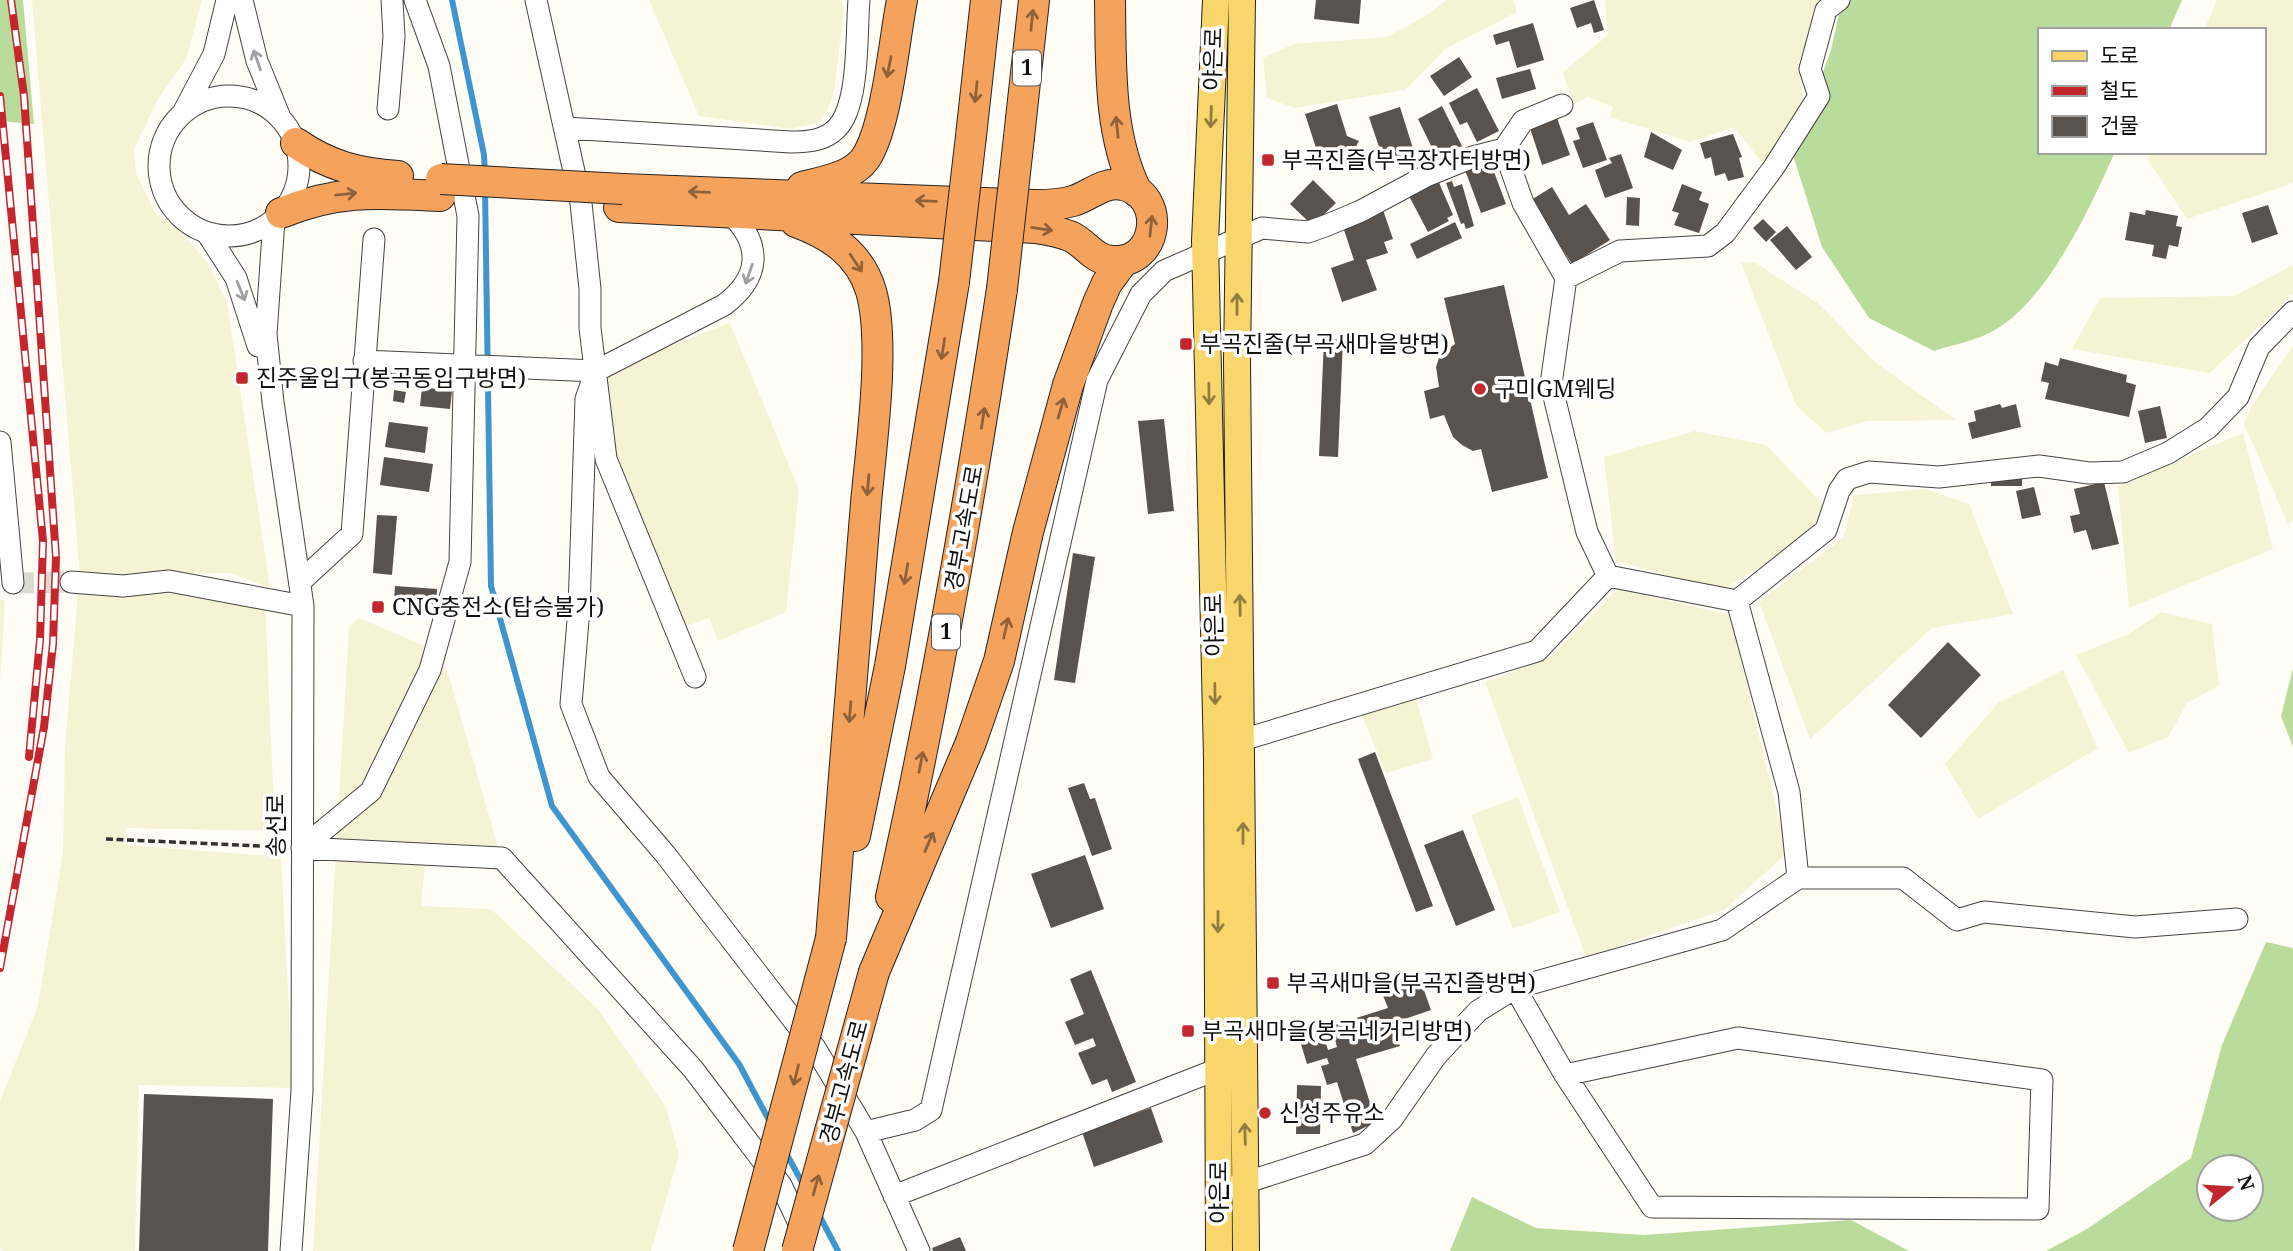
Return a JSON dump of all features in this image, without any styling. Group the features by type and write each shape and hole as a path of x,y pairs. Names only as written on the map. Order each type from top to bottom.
{"highway":[{"path":"621,198 730,214 769,205 839,177 864,159 879,122 902,0"},
{"name":"경부고속도로","path":"748,1251 831,938 890,666 954,282 986,0"},
{"name":"경부고속도로","path":"797,1251 874,972 919,773 967,519 1002,289 1034,0"},
{"path":"874,972 971,742 999,661 1028,532 1068,385 1098,303 1107,283 1124,260 1143,249 1153,229 1150,208 1137,192 1122,156 1118,134 1110,0"},
{"path":"296,143 321,160 345,170 440,187 769,205 1035,228 1054,231 1084,245 1101,258 1124,260"},
{"path":"769,205 1035,205 1073,201 1113,185 1137,192"},
{"path":"278,217 326,197 347,193 440,187"},
{"path":"769,205 851,254 870,288 876,312 871,442 831,938"}],"main road":[{"name":"야은로","path":"1216,0 1206,255 1217,758 1219,1251"},
{"name":"야은로","path":"1242,0 1238,240 1246,1251"}],"street":[{"path":"227,0 214,54 183,112 173,123 162,143 159,175 164,193 174,210 187,223 207,233 240,236 258,230 278,217"},
{"path":"242,0 257,61 280,117 296,143 299,162 298,180 278,217 266,314 273,402"},
{"path":"388,109 394,37 392,0"},
{"path":"302,848 371,791 430,670 460,562 467,366 468,216 439,66 415,0"},
{"path":"536,0 581,203 606,459 695,677"},
{"path":"566,128 791,142 827,136 836,129 849,109 859,0"},
{"path":"1566,278 1620,251 1708,246 1725,233 1774,166 1819,96 1810,69 1826,10 1839,0"},
{"path":"183,112 210,98 232,95 262,103 280,117"},
{"path":"866,1132 915,1120 931,1110 1097,380 1126,320 1152,281 1164,271 1206,255 1262,228 1308,232 1361,211 1426,176 1473,156 1504,149 1524,121 1562,105"},
{"path":"1504,149 1523,203 1566,278 1551,384 1587,532 1608,576"},
{"path":"1084,245 1077,221 1081,206 1090,194"},
{"path":"365,361 596,371 724,305 742,290 751,271 753,250 744,228 730,214"},
{"path":"207,233 236,278 246,303 273,402"},
{"path":"301,581 352,534 374,239"},
{"path":"1608,576 1737,601 1826,530 1839,491 1847,479 1869,472 1938,477 2039,466 2089,472 2123,472 2168,453 2208,428 2238,397 2259,347 2293,312"},
{"path":"596,371 586,399 579,609 571,704 598,777 665,853 815,1048 866,1132 919,1251"},
{"name":"송선로","path":"273,402 303,607 302,1091 292,1251"},
{"path":"0,442 13,583"},
{"path":"1242,740 1537,651 1608,576"},
{"path":"71,582 123,586 169,581 303,607"},
{"path":"1737,601 1789,792 1798,878"},
{"path":"302,848 502,858 693,1069 781,1185 812,1251"},
{"path":"1219,1191 1364,1144 1392,1119 1436,1056 1478,1011 1516,988 1722,930 1798,878 1903,878 1957,920 1984,912 2135,927 2237,919"},
{"path":"1516,988 1565,1074 1651,1207 2038,1209 2042,1080 1738,1038 1565,1074"},
{"path":"894,1196 1218,1069"}],"path":[{"path":"106,839 302,848"}],"shaded area":[{"path":"32,0 202,0 186,59 158,99 134,149 136,173 155,213 179,230 208,263 227,302 270,588 230,573 80,576"},
{"path":"649,0 840,0 844,7 834,93 827,111 818,123 790,129 699,116"},
{"path":"1446,0 1513,0 1517,12 1445,49 1405,90 1295,108 1267,98 1263,58 1294,44 1387,37 1429,14"},
{"path":"1605,0 1824,0 1798,65 1803,101 1765,166 1734,127 1690,142 1610,117 1613,107 1588,97 1573,104 1563,72 1608,35"},
{"path":"2217,0 2293,0 2293,183 2187,219 2148,160 2150,154 2265,154 2265,28 2205,28"},
{"path":"1754,262 1819,304 1875,362 1956,420 1868,421 1826,433 1796,405 1741,263"},
{"path":"2293,265 2293,294 2210,373 2072,349 2100,298 2234,296"},
{"path":"730,323 799,490 786,612 718,641 709,618 681,628 602,432 609,369"},
{"path":"2293,346 2293,521 2288,524 2244,424 2253,404"},
{"path":"1695,431 1766,445 1822,503 1813,536 1721,590 1616,561 1604,457"},
{"path":"2243,433 2273,549 2129,608 2118,486"},
{"path":"1925,489 1969,504 2013,614 1932,628 1810,739 1759,602 1844,537 1854,495"},
{"path":"155,584 265,602 275,831 126,828 125,845 281,857 293,1088 139,1085 135,1251 3,1251 0,1249 0,1101 38,1006 63,852 65,746 78,593"},
{"path":"1618,589 1730,615 1787,853 1724,910 1586,957 1485,682 1548,659"},
{"path":"0,599 5,601 0,683"},
{"path":"2161,612 2212,624 2219,686 2188,702 2168,737 2129,753 2076,655 2129,634"},
{"path":"359,618 439,652 451,683 508,882 472,849 427,843 421,906 491,909 598,1009 666,1107 679,1155 651,1251 313,1251 349,626"},
{"path":"2063,670 2098,748 1978,819 1945,764 1998,703"},
{"path":"1415,694 1433,759 1386,773 1361,713"},
{"path":"1518,797 1560,912 1513,929 1471,815"}],"green space":[{"path":"0,0 23,0 34,124 0,121"},
{"path":"1842,0 2182,0 2170,28 2038,28 2038,154 2114,154 2079,226 2048,278 2030,300 2011,319 1991,332 1934,351 1869,318 1822,247 1793,155 1831,50"},
{"path":"2293,668 2293,747 2281,716"},
{"path":"2266,942 2293,948 2293,1251 2046,1251 2087,1229 2191,1158 2222,1045"},
{"path":"1472,1197 1536,1228 1644,1235 1851,1220 1909,1251 1450,1251"}],"building":[{"path":"1316,0 1361,0 1359,24 1314,19"},
{"path":"1594,0 1604,30 1594,33 1591,23 1577,28 1570,8"},
{"path":"1533,23 1544,60 1517,68 1509,41 1496,45 1493,35"},
{"path":"1459,57 1472,77 1444,96 1430,76"},
{"path":"1530,69 1536,89 1502,99 1496,78"},
{"path":"1477,88 1499,131 1477,142 1467,122 1460,125 1449,103"},
{"path":"1337,104 1347,136 1359,141 1349,160 1316,148 1305,114"},
{"path":"1442,106 1462,146 1437,158 1418,119"},
{"path":"1400,107 1415,155 1385,165 1369,117"},
{"path":"1556,115 1570,155 1542,165 1529,125"},
{"path":"1593,122 1607,160 1583,168 1573,141 1580,139 1576,128"},
{"path":"1651,132 1682,150 1673,170 1644,157"},
{"path":"1733,134 1742,157 1739,158 1744,177 1728,181 1725,173 1715,176 1711,157 1705,159 1700,143"},
{"path":"1621,154 1633,188 1605,198 1595,170 1612,163 1609,158"},
{"path":"1490,161 1506,204 1481,213 1465,170"},
{"path":"1437,178 1453,215 1447,218 1449,221 1428,232 1408,194"},
{"path":"1313,180 1336,203 1315,223 1310,223 1290,204"},
{"path":"1452,181 1454,187 1462,184 1474,226 1466,229 1464,223 1461,224 1446,183"},
{"path":"1682,184 1702,192 1699,200 1709,204 1699,233 1674,225 1679,213 1672,211"},
{"path":"1552,187 1569,215 1586,204 1610,240 1572,264 1531,200"},
{"path":"1627,197 1640,198 1639,226 1626,225"},
{"path":"2268,205 2278,234 2252,243 2242,213"},
{"path":"1383,210 1393,239 1384,242 1388,253 1366,260 1377,290 1342,302 1331,268 1354,260 1342,224"},
{"path":"2146,210 2178,216 2176,226 2182,227 2178,247 2169,245 2166,259 2152,256 2154,245 2125,240 2130,212 2145,215"},
{"path":"1763,219 1776,232 1766,242 1753,228"},
{"path":"1455,222 1462,238 1417,259 1410,244"},
{"path":"1787,226 1812,257 1796,270 1770,240"},
{"name":"구미GM웨딩","path":"1504,285 1548,478 1492,492 1481,449 1473,451 1453,437 1444,415 1430,419 1424,391 1439,387 1436,367 1440,355 1455,344 1444,298"},
{"path":"1324,339 1343,340 1338,457 1319,456"},
{"path":"2060,358 2127,375 2126,382 2136,385 2129,417 2045,399 2049,383 2041,381 2045,362 2058,366"},
{"path":"422,387 452,391 450,409 420,406"},
{"path":"394,390 406,392 404,403 393,401"},
{"path":"2000,404 2002,408 2016,404 2021,427 1972,439 1968,423 1976,421 1974,411"},
{"path":"2160,406 2167,438 2145,443 2138,411"},
{"path":"1164,419 1174,511 1148,514 1138,421"},
{"path":"389,422 428,427 425,453 385,447"},
{"path":"384,457 433,464 429,492 380,485"},
{"path":"2022,474 2022,486 1991,486 1991,475"},
{"path":"2104,482 2119,544 2092,550 2086,530 2074,533 2070,516 2080,514 2074,489"},
{"path":"2034,487 2041,515 2022,519 2016,491"},
{"path":"377,515 397,516 392,575 373,573"},
{"path":"1073,553 1095,557 1075,683 1054,680"},
{"path":"395,586 437,589 436,605 394,602"},
{"path":"1948,642 1981,675 1921,738 1888,705"},
{"path":"1375,752 1433,906 1416,912 1358,759"},
{"path":"1084,783 1090,799 1095,798 1112,849 1092,856 1068,788"},
{"path":"1463,830 1495,910 1456,926 1424,845"},
{"path":"1085,855 1104,909 1051,928 1031,874"},
{"path":"1091,970 1136,1082 1112,1092 1107,1079 1092,1085 1078,1053 1096,1046 1093,1038 1075,1045 1065,1022 1084,1014 1070,979"},
{"path":"1420,979 1431,1010 1393,1023 1400,1046 1356,1059 1372,1109 1367,1111 1372,1124 1353,1133 1337,1082 1327,1085 1321,1066 1329,1064 1327,1058 1307,1064 1297,1031 1320,1024 1328,1050 1337,1047 1331,1026 1388,1008 1382,993"},
{"path":"1297,1085 1321,1086 1320,1134 1296,1134"},
{"path":"144,1094 273,1099 268,1251 139,1251"},
{"path":"1151,1108 1163,1142 1094,1167 1082,1132"},
{"path":"960,1237 966,1251 933,1251 932,1248"}],"waterway":[{"path":"452,0 484,155 485,174"},
{"path":"485,188 491,586 552,806 739,1064 772,1126"},
{"path":"785,1151 805,1188"},
{"path":"818,1213 838,1251"}],"tunnel":[{"path":"13,583 71,582"}],"railway":[{"path":"0,968 44,727 53,644 56,557 24,96 11,0"},
{"path":"0,96 43,541 40,640 29,757"}],"place":[{"name":"부곡진즐(부곡장자터방면)","path":"1268,160"},
{"name":"부곡진줄(부곡새마을방면)","path":"1186,344"},
{"name":"진주울입구(봉곡동입구방면)","path":"242,378"},
{"name":"구미GM웨딩","path":"1480,389"},
{"name":"CNG충전소(탑승불가)","path":"378,607"},
{"name":"부곡새마을(부곡진즐방면)","path":"1273,983"},
{"name":"부곡새마을(봉곡네거리방면)","path":"1188,1031"},
{"name":"신성주유소","path":"1265,1113"}]}
